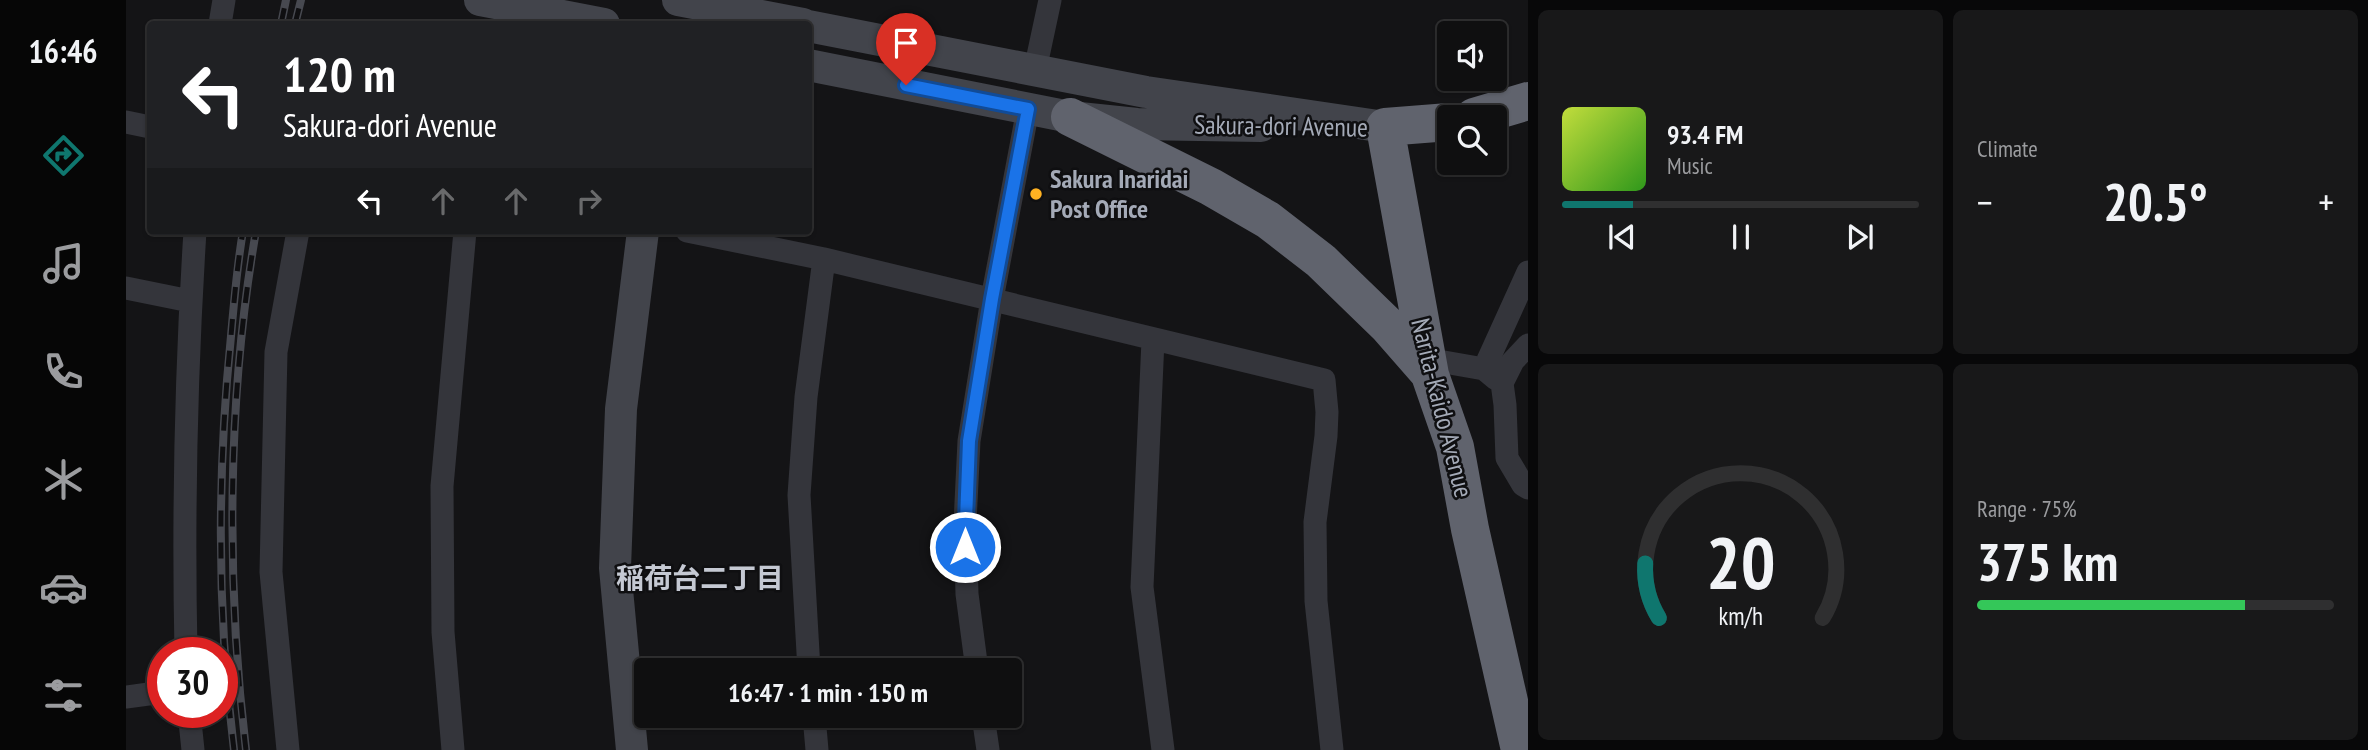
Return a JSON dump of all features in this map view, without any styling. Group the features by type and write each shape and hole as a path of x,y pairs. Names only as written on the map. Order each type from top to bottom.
{"highway":[{"path":"1507,107 1528,101"},
{"path":"1070,117 1211,187 1268,220 1321,261 1429,367"},
{"path":"1385,127 1437,123"},
{"name":"Narita-Kaido Avenue","path":"1385,127 1429,367 1455,447 1470,529 1520,750"}],"street":[{"path":"220,21 224,0"},
{"path":"480,0 588,21"},
{"path":"1035,70 1050,0"},
{"path":"685,7 782,21"},
{"name":"Sakura-dori Avenue","path":"812,27 1146,92 1385,127"},
{"name":"Sakura-dori Avenue","path":"812,66 1070,117 1137,124 1385,127"},
{"path":"975,658 967,594 965,523 969,441 992,299 1028,109"},
{"path":"126,122 147,126"},
{"path":"186,637 183,522 195,235"},
{"path":"288,750 271,558 276,352 297,235"},
{"path":"453,750 443,632 442,486 465,235"},
{"path":"632,750 615,568 621,409 643,235"},
{"path":"707,235 824,259 1324,380 1327,412 1315,522 1316,601 1332,750"},
{"path":"808,658 799,495 806,397 824,259"},
{"path":"1528,272 1493,376 1505,405 1507,458 1523,485 1528,488"},
{"path":"126,288 190,301"},
{"path":"1153,340 1142,587 1163,750"},
{"path":"1429,367 1493,376 1528,345"},
{"path":"126,697 147,694"},
{"path":"191,728 193,750"},
{"path":"815,728 817,750"},
{"path":"985,728 988,750"}],"railway":[{"path":"282,21 286,0"},
{"path":"296,21 301,0"},
{"path":"234,750 224,647 221,492 226,388 242,235"},
{"path":"246,750 235,622 233,490 239,359 255,235"}],"place":[{"name":"Sakura Inaridai Post Office","path":"1036,194"}],"district":[{"name":"稲荷台二丁目","path":"700,578"}],"route":[{"path":"906,85 1028,109 992,299 969,441 965,547"}]}
